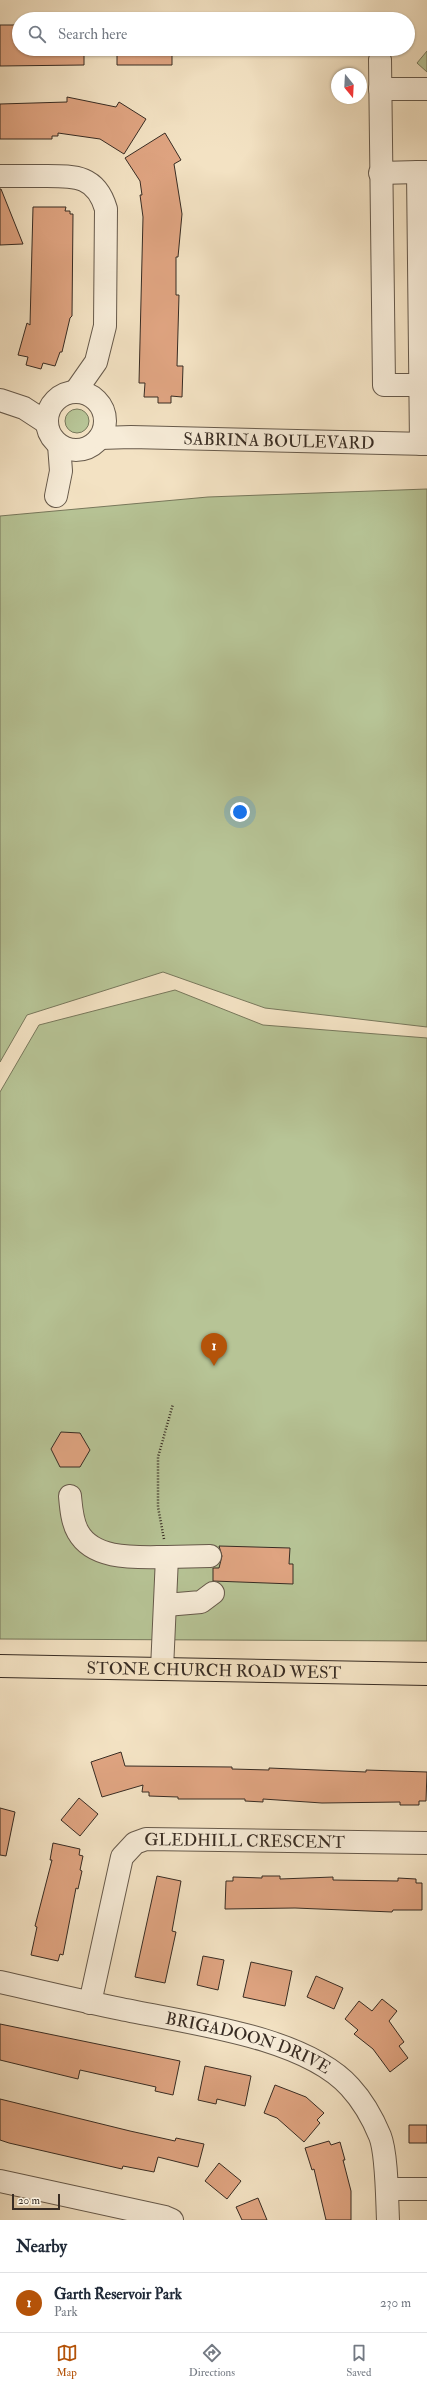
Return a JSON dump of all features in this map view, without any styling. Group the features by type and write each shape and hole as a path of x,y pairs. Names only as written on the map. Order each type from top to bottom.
{"main road":[{"name":"STONE CHURCH ROAD WEST","path":"0,1666 427,1674"}],"street":[{"path":"380,60 380,173 384,385 424,385"},
{"path":"380,89 427,89"},
{"path":"380,173 423,172 424,444"},
{"path":"0,176 78,177 96,189 103,198 106,209 105,326 96,362 101,420 92,446 69,448 52,438 50,414 61,396 75,392 86,394 101,420"},
{"path":"75,392 96,362"},
{"path":"0,400 24,408 50,414"},
{"name":"SABRINA BOULEVARD","path":"101,420 131,437 424,444"},
{"path":"56,496 61,471 69,448"},
{"path":"70,1496 77,1531 85,1542 96,1550 110,1553 166,1550 210,1556"},
{"path":"162,1669 166,1605 166,1550"},
{"path":"166,1605 202,1602 213,1594"},
{"name":"GLEDHILL CRESCENT","path":"90,2003 122,1857 135,1843 146,1839 427,1843"},
{"name":"BRIGADOON DRIVE","path":"0,1982 90,2003 239,2034 299,2052 326,2068 350,2086 367,2112 380,2137 387,2190 388,2220"},
{"path":"0,2181 172,2220"},
{"path":"387,2190 427,2189"}],"path":[{"path":"166,1550 158,1507 158,1457 173,1404"}],"green space":[{"path":"427,51 427,72 417,63"},
{"path":"77,409 86,412 89,421 86,430 77,433 68,430 65,421 68,412"},
{"path":"427,489 427,1027 265,1008 163,972 27,1015 0,1062 0,516 208,497"},
{"path":"175,990 263,1025 427,1038 427,1641 0,1639 0,1092 39,1025"}],"building":[{"path":"0,25 12,25 12,56 84,56 84,65 0,66"},
{"path":"117,56 172,56 172,65 117,65"},
{"path":"67,97 116,107 119,102 146,119 124,154 100,139 58,133 58,136 52,136 52,139 0,139 0,104 67,102"},
{"path":"165,133 181,160 174,164 182,214 178,257 176,257 176,295 179,295 177,366 183,366 182,397 171,396 171,403 158,403 158,397 144,397 145,383 139,383 143,217 140,195 142,195 140,181 125,158"},
{"path":"1,189 23,244 0,245"},
{"path":"33,207 66,207 65,211 70,211 70,214 73,214 72,316 70,318 62,352 60,352 55,366 43,363 41,369 26,365 28,357 18,355 27,323 30,325"},
{"path":"61,1432 80,1433 90,1450 80,1467 60,1467 51,1449"},
{"path":"219,1546 290,1548 289,1564 293,1564 293,1584 213,1581 213,1568 219,1568 222,1556"},
{"path":"121,1752 125,1766 232,1767 232,1769 269,1770 269,1768 366,1772 366,1770 427,1772 426,1801 419,1801 419,1805 400,1805 400,1802 322,1803 263,1799 263,1802 245,1801 245,1799 178,1799 178,1797 149,1796 149,1792 142,1792 143,1785 102,1797 91,1762"},
{"path":"79,1798 98,1814 80,1836 61,1820"},
{"path":"0,1808 15,1812 6,1856 0,1855"},
{"path":"53,1843 80,1849 79,1855 83,1856 80,1870 82,1871 78,1889 76,1888 63,1955 60,1954 58,1961 31,1955 37,1927 35,1926 52,1860 50,1860"},
{"path":"157,1876 181,1881 172,1931 176,1932 165,1983 135,1977"},
{"path":"262,1876 280,1876 280,1879 333,1877 333,1880 398,1881 398,1878 416,1879 416,1883 422,1883 422,1910 393,1910 392,1912 295,1908 225,1909 226,1881 233,1881 233,1877 262,1878"},
{"path":"203,1956 224,1960 218,1990 197,1985"},
{"path":"251,1962 292,1971 285,2006 243,1997"},
{"path":"316,1976 343,1988 334,2009 307,1997"},
{"path":"382,1999 397,2011 389,2021 404,2042 399,2046 408,2058 390,2072 373,2049 354,2034 358,2030 345,2019 359,2001 372,2011"},
{"path":"0,2024 180,2061 173,2095 155,2091 156,2087 80,2070 78,2079 0,2060"},
{"path":"205,2066 251,2076 245,2106 217,2099 216,2104 198,2100"},
{"path":"275,2085 306,2097 324,2113 317,2120 320,2123 304,2142 277,2118 264,2113"},
{"path":"0,2099 175,2141 176,2138 204,2144 198,2167 158,2157 154,2172 123,2166 122,2169 0,2140"},
{"path":"409,2125 427,2125 427,2143 409,2143"},
{"path":"329,2141 331,2145 340,2142 351,2191 351,2220 326,2220 314,2169 312,2170 305,2148"},
{"path":"219,2163 241,2181 227,2199 205,2181"},
{"path":"258,2198 267,2220 242,2220 236,2207"}],"place":[{"name":"Garth Reservoir Park","path":"214,1366"}]}
